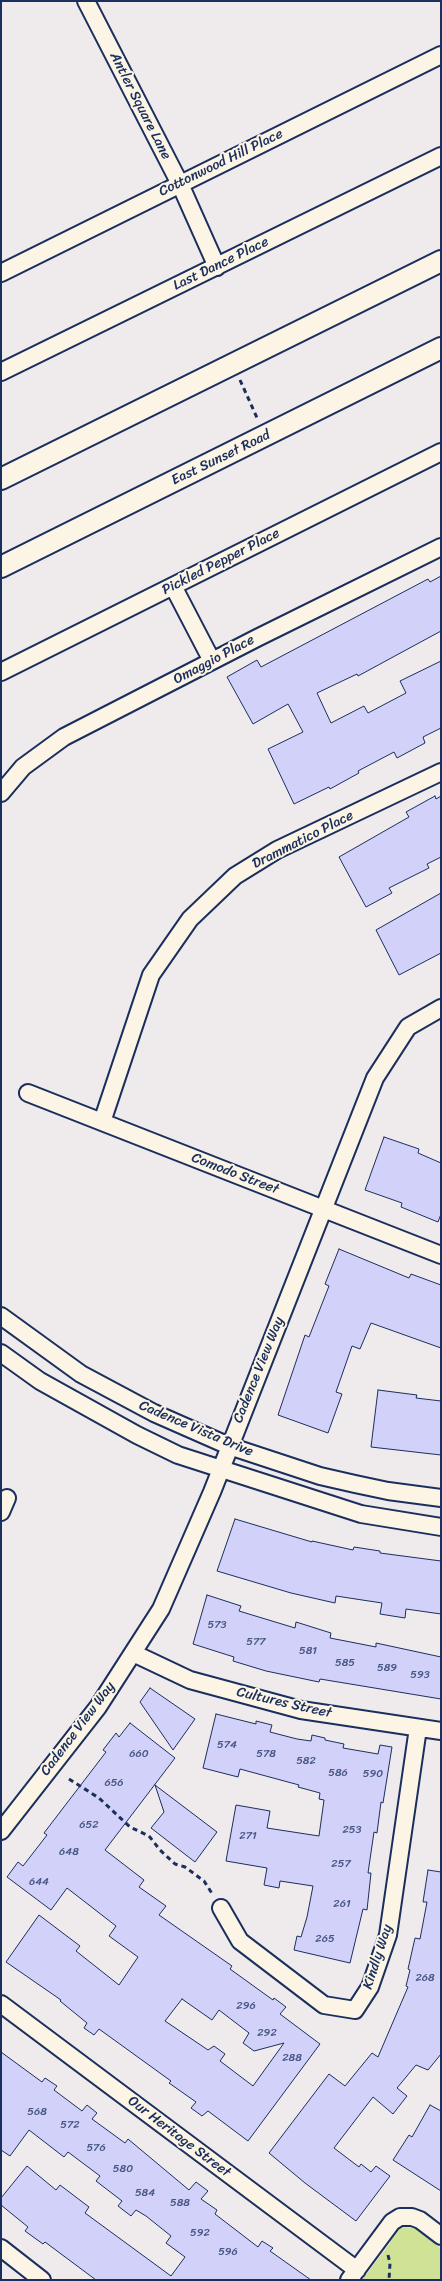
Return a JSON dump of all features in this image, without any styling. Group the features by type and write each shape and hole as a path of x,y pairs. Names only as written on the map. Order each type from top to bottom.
{"main road":[{"path":"1,479 441,261"},
{"name":"East Sunset Road","path":"1,567 441,348"}],"street":[{"name":"Antler Square Lane","path":"86,1 180,184 217,267"},
{"name":"Cottonwood Hill Place","path":"1,273 441,55"},
{"name":"Last Dance Place","path":"1,372 441,156"},
{"name":"Pickled Pepper Place","path":"1,672 441,452"},
{"name":"Omaggio Place","path":"1,793 23,767 64,737 441,546"},
{"path":"173,586 212,661"},
{"name":"Drammatico Place","path":"102,1122 151,976 190,919 235,876 277,850 441,772"},
{"name":"Cadence View Way","path":"1,1832 98,1707 161,1609 194,1536 375,1078 408,1027 441,1008"},
{"name":"Comodo Street","path":"28,1093 441,1255"},
{"name":"Cadence Vista Drive","path":"1,1316 80,1374 154,1413 229,1446 320,1476 388,1491 441,1498"},
{"name":"Cadence Vista Drive","path":"1,1353 40,1381 129,1431 178,1455 361,1514 441,1527"},
{"name":"Cultures Street","path":"133,1653 190,1680 301,1710 441,1731"},
{"name":"Kindly Way","path":"221,1908 240,1941 324,2005 355,2010 370,1988 388,1935 418,1728"},
{"name":"Our Heritage Street","path":"1,2004 353,2275"},
{"path":"353,2275 392,2222 400,2217 412,2217 420,2220 441,2236"},
{"path":"1,2248 42,2280"}],"path":[{"path":"236,373 259,421"},
{"path":"69,1779 104,1802 130,1828 149,1836 160,1850 176,1864 185,1867 204,1881 221,1908"},
{"path":"387,2252 390,2263 389,2280"}],"green space":[{"path":"402,2227 414,2228 428,2236 441,2249 441,2280 362,2280 390,2243 393,2234"}],"building":[{"path":"441,576 441,631 358,676 357,674 317,693 331,723 364,706 368,713 406,693 400,681 441,661 441,728 423,737 425,743 397,758 394,752 358,771 359,773 330,789 329,787 294,804 268,749 303,732 288,704 253,724 227,677 257,660 261,667 428,579 430,582"},
{"path":"435,796 436,799 441,796 441,857 427,864 429,868 389,888 392,893 366,907 339,857 409,817 406,812"},
{"path":"441,893 441,953 399,975 376,930"},
{"path":"384,1137 419,1149 418,1153 441,1163 441,1214 438,1222 401,1207 402,1203 365,1190"},
{"path":"339,1249 409,1278 411,1274 441,1285 441,1348 371,1323 360,1349 352,1346 336,1392 342,1394 328,1433 278,1415 305,1335 309,1337 329,1286 325,1284"},
{"path":"378,1390 417,1395 416,1398 441,1401 441,1455 371,1447"},
{"path":"235,1519 312,1542 353,1550 354,1547 380,1551 380,1553 441,1561 441,1614 406,1609 405,1618 380,1614 382,1603 336,1596 335,1603 291,1593 217,1571"},
{"path":"207,1595 241,1606 239,1611 295,1628 296,1622 331,1633 330,1638 376,1647 376,1643 441,1657 441,1699 320,1679 319,1682 266,1671 233,1661 234,1657 193,1644"},
{"path":"150,1688 195,1719 173,1750 140,1702"},
{"path":"216,1714 256,1724 256,1721 272,1725 270,1732 297,1739 311,1741 312,1735 325,1738 325,1740 344,1744 343,1748 378,1754 380,1745 392,1747 377,1833 374,1832 368,1873 371,1873 367,1910 363,1909 350,1963 294,1950 297,1936 301,1937 307,1917 313,1886 280,1881 279,1888 264,1885 267,1868 226,1861 236,1805 270,1811 267,1828 319,1836 324,1800 319,1799 320,1793 298,1787 299,1785 240,1769 238,1777 203,1768"},
{"path":"130,1723 175,1758 105,1850 144,1880 139,1887 166,1906 159,1915 232,1966 230,1969 273,2000 274,1998 286,2007 280,2014 320,2044 248,2141 208,2111 202,2116 191,2108 196,2102 169,2083 171,2081 99,2029 94,2035 84,2028 87,2023 61,2000 6,1962 39,1915 80,1946 76,1951 119,1985 138,1957 109,1936 116,1926 67,1888 51,1910 7,1877 18,1862 23,1866 47,1835 44,1833 106,1752 103,1750 116,1733 119,1737","holes":["182,1999 212,2020 219,2010 249,2033 243,2043 254,2051 284,2043 253,2086 220,2061 225,2054 214,2046 208,2050 165,2021"]},
{"path":"155,1785 217,1832 195,1862 151,1828 164,1812"},
{"path":"428,1870 441,1872 441,2054 428,2070 416,2065 397,2088 407,2096 393,2114 373,2097 334,2148 359,2167 361,2164 371,2172 376,2166 390,2176 356,2221 269,2153 329,2074 345,2086 372,2053 378,2057 408,1987 406,1986 410,1970 408,1969 415,1938 420,1939 427,1902 423,1902"},
{"path":"1,2052 42,2082 45,2078 57,2086 54,2090 82,2111 87,2105 97,2113 92,2119 125,2143 128,2139 189,2190 196,2182 208,2191 201,2199 217,2210 215,2214 258,2247 262,2241 273,2248 270,2251 311,2280 96,2280 45,2242 43,2244 25,2231 28,2227 1,2205 1,2198 27,2166 56,2190 60,2185 89,2207 85,2213 171,2276 185,2257 166,2243 171,2236 146,2216 136,2210 131,2216 118,2206 122,2201 96,2181 100,2176 68,2152 64,2157 29,2130 10,2156 1,2150"},
{"path":"430,2105 441,2111 441,2191 393,2160 409,2135 412,2137"}]}
